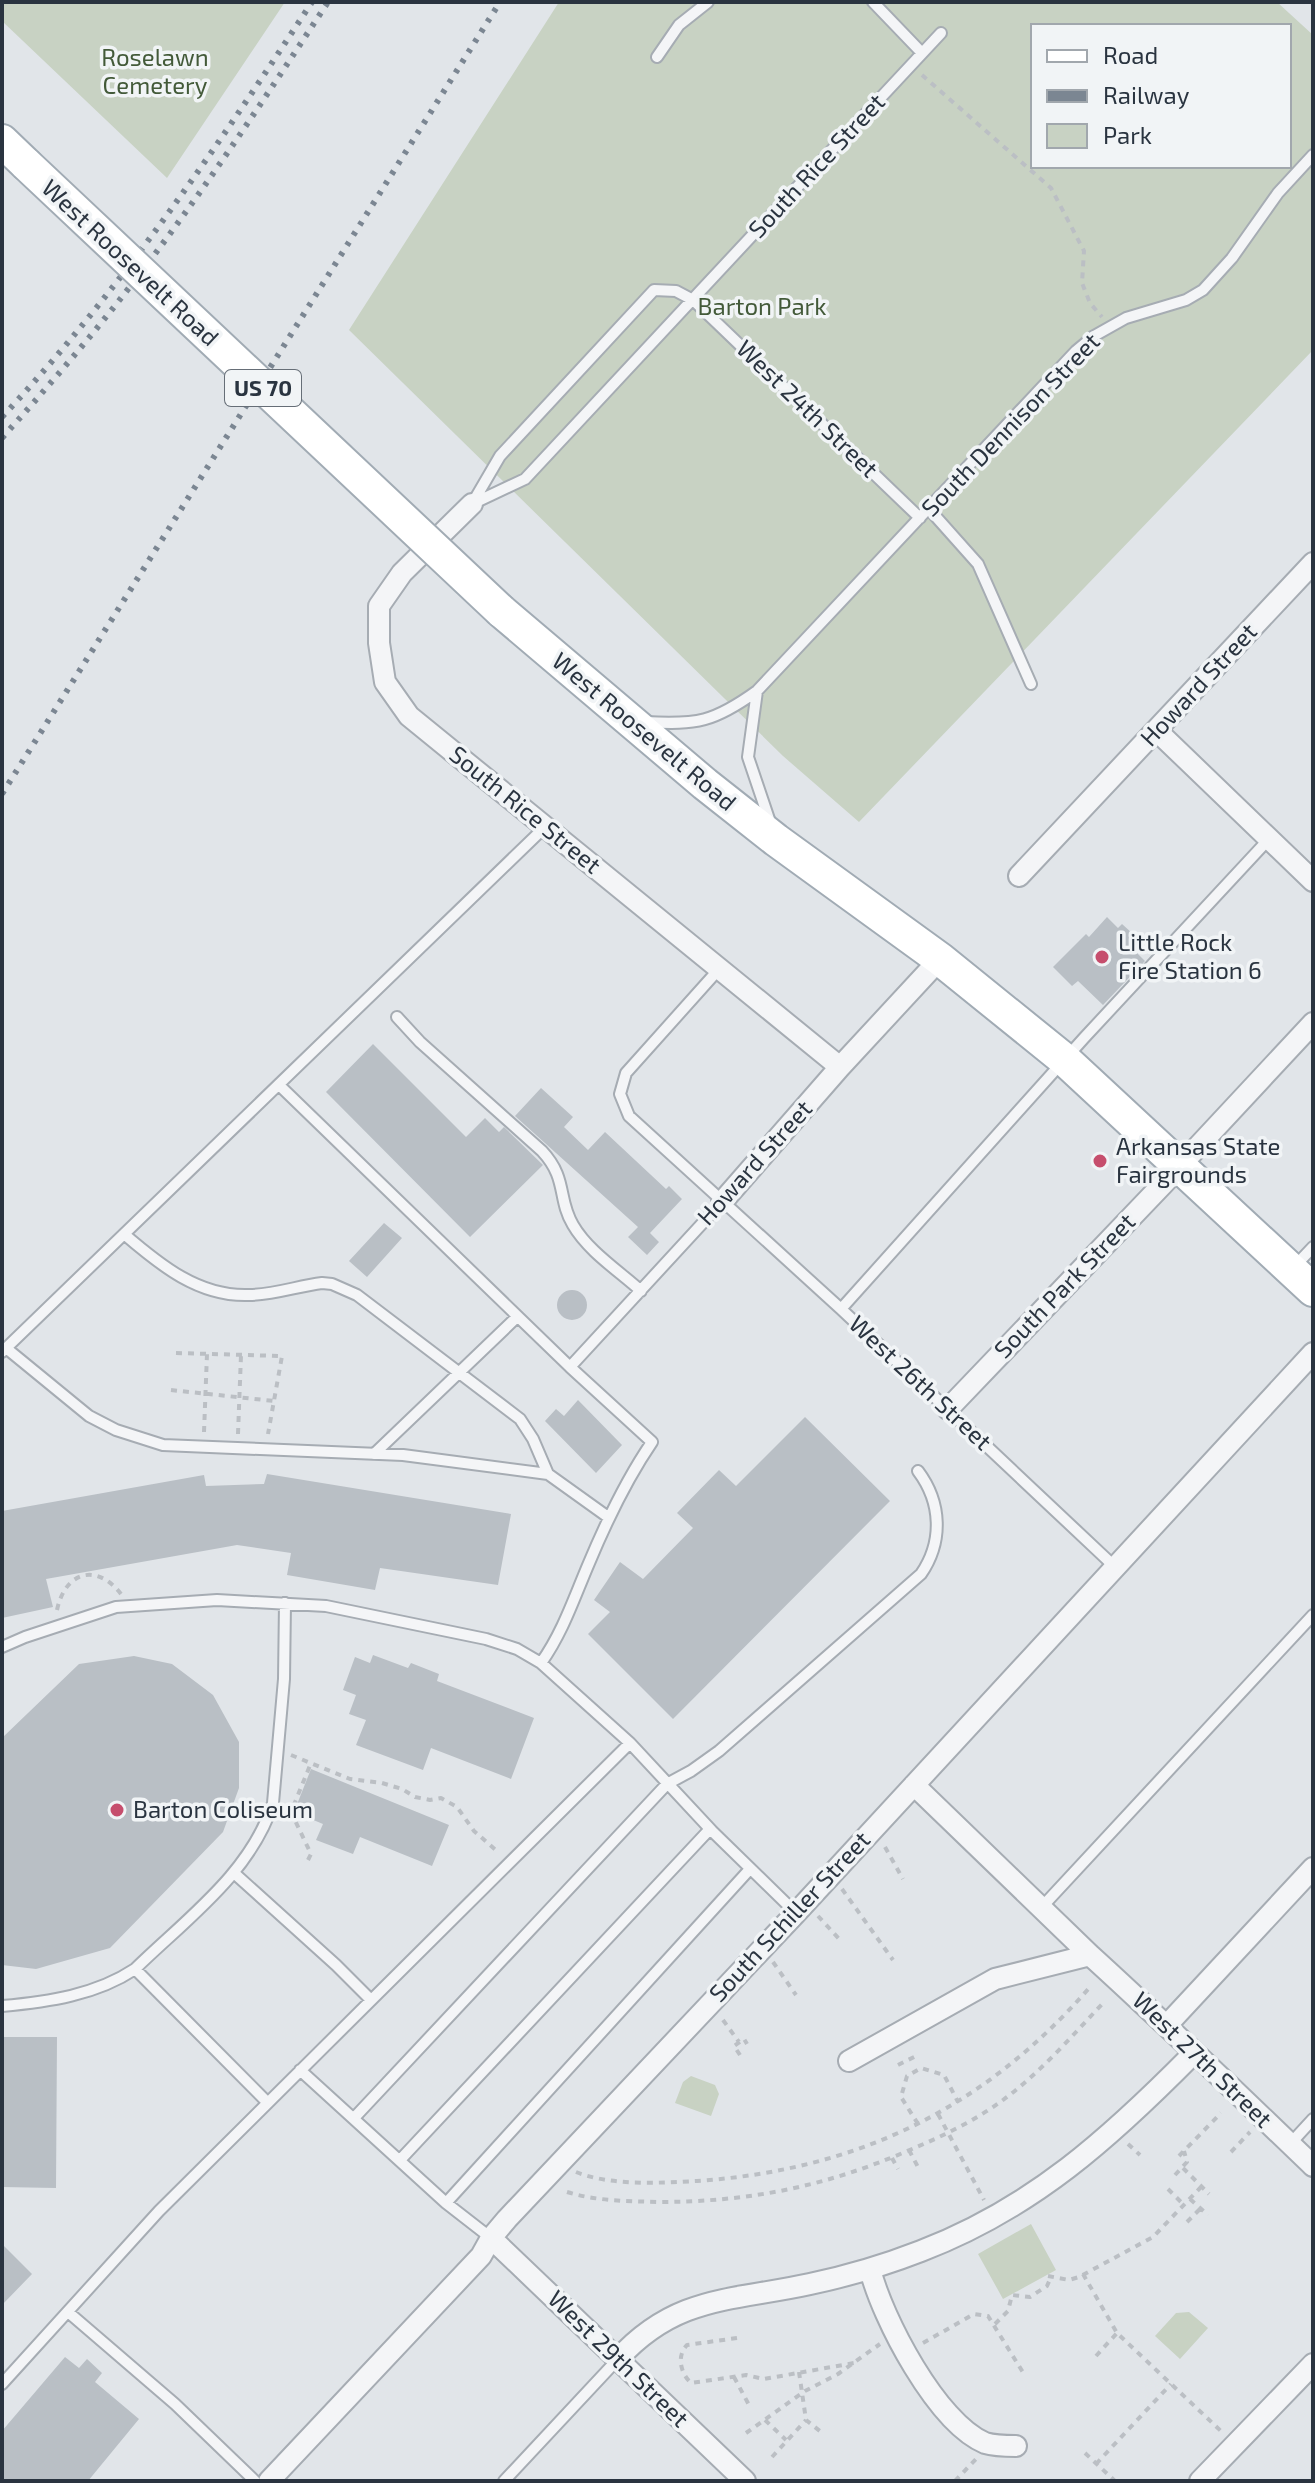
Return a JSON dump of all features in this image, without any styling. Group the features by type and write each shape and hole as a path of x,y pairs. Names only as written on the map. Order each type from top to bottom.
{"main road":[{"name":"West Roosevelt Road","path":"2,141 501,611 628,721 776,840 940,959 1065,1060 1181,1166 1306,1269"}],"street":[{"name":"South Rice Street","path":"472,504 402,573 379,606 379,643 385,682 409,716 840,1067"},
{"name":"Howard Street","path":"1019,876 1313,563"},
{"path":"1157,731 1313,881"},
{"name":"Howard Street","path":"722,1202 940,959"},
{"name":"South Park Street","path":"948,1409 1313,1023"},
{"name":"South Schiller Street","path":"269,2481 481,2256 491,2238 1313,1353"},
{"name":"West 27th Street","path":"914,1785 1313,2166"},
{"path":"1167,2025 1313,1868"},
{"path":"849,2061 995,1979 1090,1955"},
{"path":"618,2359 650,2329 693,2307 870,2269 955,2237 1039,2189 1114,2132 1193,2054"},
{"name":"West 29th Street","path":"491,2238 742,2480"},
{"path":"870,2269 887,2318 904,2353 950,2414 965,2430 985,2442 1016,2446"},
{"path":"1200,2481 1313,2364"}],"lane":[{"path":"657,57 679,25 708,2"},
{"path":"873,2 922,53"},
{"name":"South Rice Street","path":"472,504 525,479 941,33"},
{"name":"South Dennison Street","path":"628,721 687,724 707,720 734,708 757,691 1076,351 1109,326 1186,300 1203,290 1232,258 1278,193 1313,155"},
{"name":"South Rice Street","path":"472,504 500,456 654,290 676,291 693,300"},
{"name":"West 24th Street","path":"693,300 920,518"},
{"path":"929,509 978,564 1031,684"},
{"path":"757,691 748,757 776,840"},
{"path":"545,827 4,1350 89,1416 116,1430 163,1445 374,1454 548,1474 608,1517"},
{"path":"841,1309 1269,839"},
{"name":"West 26th Street","path":"720,968 626,1073 620,1094 629,1116 841,1309 1115,1567"},
{"path":"397,1017 420,1042 555,1164 573,1227 641,1291"},
{"path":"279,1085 517,1317 652,1442 608,1517 562,1631 541,1663"},
{"name":"Howard Street","path":"570,1367 722,1202"},
{"path":"124,1234 172,1273 219,1292 252,1296 322,1283 343,1287 382,1312 520,1419 533,1439 548,1474"},
{"path":"374,1454 517,1317"},
{"path":"354,2118 667,1784 719,1751 921,1574 935,1550 938,1524 931,1493 918,1471"},
{"path":"2,1647 116,1607 217,1600 326,1606 486,1639 517,1649 541,1663 630,1743 750,1869 800,1908"},
{"path":"2,2006 98,1989 135,1969 234,1873 268,1818 273,1803 284,1679 285,1603"},
{"path":"1041,1908 1313,1615"},
{"path":"2,2384 159,2211 630,1743"},
{"path":"400,2160 710,1829"},
{"path":"446,2203 750,1869"},
{"path":"234,1873 371,2000"},
{"path":"135,1969 267,2102"},
{"path":"300,2070 446,2203 491,2238"},
{"path":"1290,2144 1313,2119"},
{"path":"68,2312 175,2404 255,2481"},
{"path":"504,2481 618,2359"}],"path":[{"path":"911,65 1051,188 1084,251 1082,283 1090,303 1109,326"},
{"path":"176,1353 282,1356 265,1449"},
{"path":"204,1447 207,1354"},
{"path":"238,1448 241,1355"},
{"path":"171,1390 274,1401"},
{"path":"53,1628 60,1597 75,1577 84,1574 113,1583 130,1606"},
{"path":"278,1750 350,1779 382,1783 415,1797 430,1800 441,1798 457,1807 474,1831 510,1862"},
{"path":"308,1860 311,1854 291,1812 311,1763"},
{"path":"875,1827 903,1879"},
{"path":"832,1874 893,1960"},
{"path":"800,1908 841,1941"},
{"path":"762,1947 796,1995"},
{"path":"559,2165 583,2175 605,2179 671,2183 746,2178 822,2162 918,2124 958,2102 1027,2052 1057,2025 1090,1987"},
{"path":"567,2192 588,2198 638,2202 772,2194 811,2186 892,2158 948,2133 1003,2100 1047,2062 1104,2002"},
{"path":"726,2023 739,2042"},
{"path":"740,2055 734,2046 744,2039 747,2044"},
{"path":"898,2065 918,2055"},
{"path":"908,2060 915,2072"},
{"path":"918,2124 901,2097 907,2076 921,2068 944,2075 958,2102"},
{"path":"1179,2156 1221,2113"},
{"path":"938,2114 981,2195"},
{"path":"1231,2152 1263,2118"},
{"path":"1129,2144 1140,2155"},
{"path":"909,2150 920,2171"},
{"path":"1175,2175 1187,2162 1184,2151"},
{"path":"892,2158 898,2169"},
{"path":"1183,2168 1209,2194"},
{"path":"995,2324 1008,2311 1012,2295 1030,2297 1047,2286 1049,2276 1069,2280 1153,2237 1201,2187"},
{"path":"1168,2189 1184,2205"},
{"path":"1190,2199 1208,2215"},
{"path":"1187,2222 1201,2208"},
{"path":"1083,2274 1117,2333 1236,2444"},
{"path":"962,2313 966,2319"},
{"path":"904,2353 974,2314 981,2314 988,2316 995,2324 1024,2374"},
{"path":"1096,2356 1117,2333"},
{"path":"737,2338 687,2345 682,2349 683,2376 691,2383 746,2375 764,2379 854,2363"},
{"path":"746,2433 802,2393 873,2350"},
{"path":"799,2372 806,2420 821,2432"},
{"path":"734,2377 737,2388 749,2405"},
{"path":"1096,2464 1171,2384"},
{"path":"765,2420 787,2441"},
{"path":"772,2457 806,2420"},
{"path":"1085,2453 1115,2481"},
{"path":"955,2481 974,2462"}],"green space":[{"name":"Roselawn Cemetery","path":"2,2 285,2 167,178 2,21"},
{"name":"Barton Park","path":"559,2 1277,2 1313,35 1313,350 859,822 783,756 349,330"},
{"path":"691,2076 715,2085 719,2094 711,2116 675,2103 683,2082"},
{"path":"1031,2224 1056,2270 1003,2299 978,2254"},
{"path":"1189,2312 1208,2328 1180,2359 1155,2336 1176,2313"}],"building":[{"name":"Little Rock Fire Station 6","path":"1107,917 1118,928 1122,924 1143,943 1136,952 1145,961 1103,1005 1078,981 1072,986 1053,967 1086,934 1089,937"},
{"path":"373,1044 466,1137 485,1118 499,1132 504,1127 543,1165 470,1237 326,1092"},
{"path":"541,1088 573,1117 564,1127 588,1150 605,1132 666,1189 669,1186 682,1199 650,1233 659,1242 647,1255 628,1237 638,1227 515,1116"},
{"path":"384,1223 402,1238 367,1277 349,1261"},
{"path":"572,1290 583,1294 587,1305 583,1316 572,1320 561,1316 557,1305 561,1294"},
{"path":"578,1400 622,1445 596,1473 545,1421 556,1409 564,1416"},
{"path":"805,1417 890,1501 673,1719 588,1634 610,1612 594,1600 620,1562 643,1579 693,1528 677,1513 719,1470 736,1486"},
{"path":"267,1474 511,1514 498,1585 380,1568 375,1590 287,1575 291,1553 237,1545 46,1579 53,1607 2,1618 2,1511 204,1475 206,1486 264,1484"},
{"path":"373,1655 408,1668 411,1663 439,1674 437,1681 534,1718 511,1779 431,1748 423,1770 356,1745 366,1720 349,1714 356,1695 343,1690 355,1657 370,1663"},
{"name":"Barton Coliseum","path":"134,1656 172,1664 213,1695 239,1742 239,1788 223,1832 110,1948 36,1969 2,1965 2,1738 79,1664"},
{"path":"311,1769 449,1825 432,1866 360,1837 353,1854 316,1840 323,1824 294,1812"},
{"path":"2,2037 57,2037 56,2188 2,2187"},
{"path":"2,2244 32,2274 2,2305"},
{"path":"65,2357 79,2368 87,2359 102,2373 95,2382 139,2419 88,2481 2,2481 2,2431"}],"railway":[{"path":"2,417 87,319 166,216 312,2"},
{"path":"2,438 152,258 230,150 328,2"},
{"path":"2,794 500,2"}],"place":[{"name":"Little Rock Fire Station 6","path":"1102,957"},
{"name":"Arkansas State Fairgrounds","path":"1100,1161"},
{"name":"Barton Coliseum","path":"117,1810"}]}
